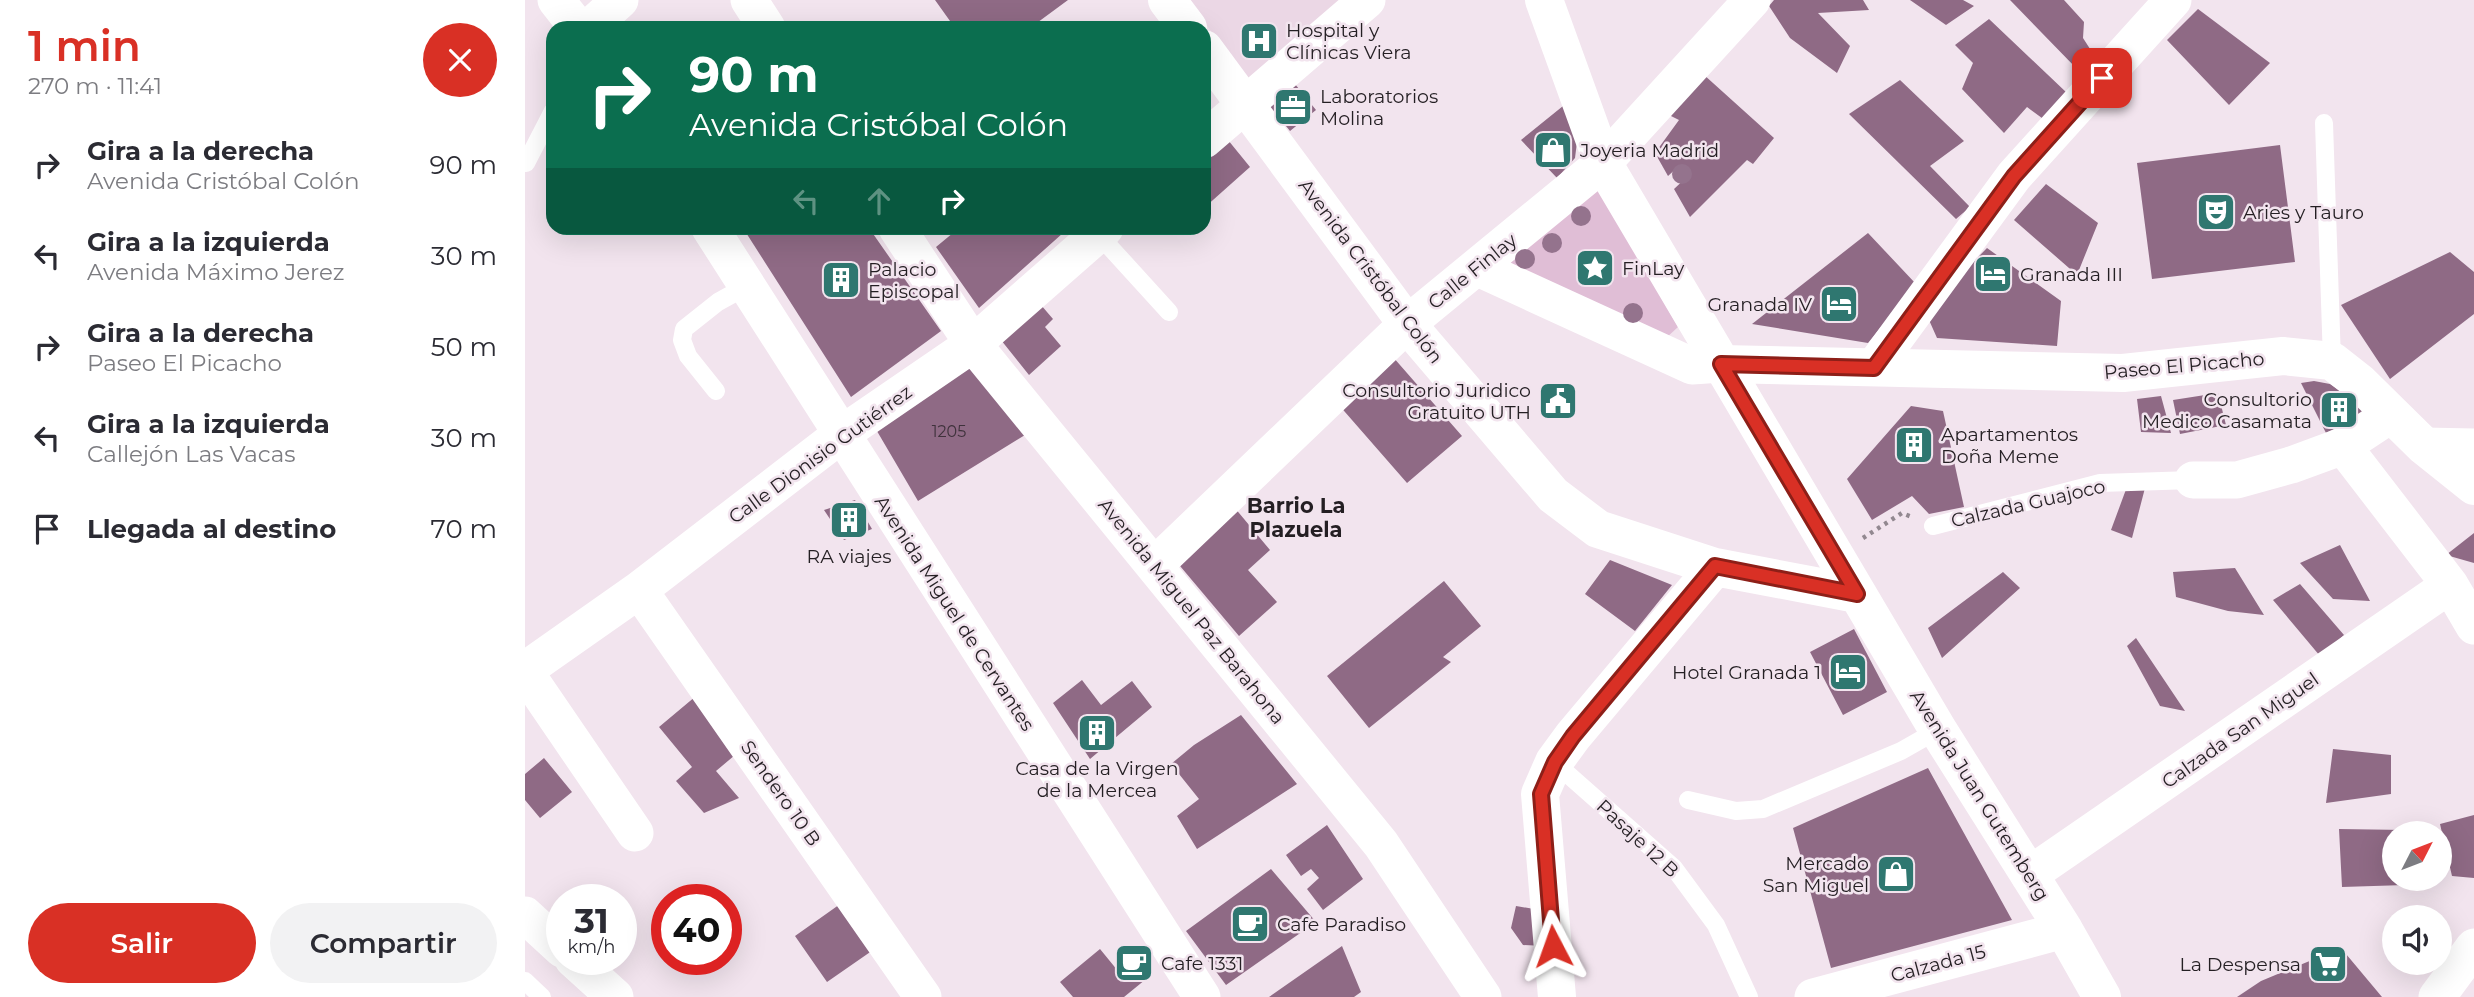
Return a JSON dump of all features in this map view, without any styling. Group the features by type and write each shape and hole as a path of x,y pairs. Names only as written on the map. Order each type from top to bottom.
{"main road":[{"path":"1167,0 1183,21"},
{"name":"Avenida Juan Gutemberg","path":"1544,0 1603,163 1938,730 2064,930 2102,997"},
{"name":"Avenida Cristóbal Colón","path":"1211,58 1407,324 1553,495 1598,529 1715,566 1857,594"},
{"name":"Paseo El Picacho","path":"1721,364 2123,373 2283,356 2332,361"},
{"path":"2332,361 2360,383 2424,446 2474,486"},
{"path":"1557,997 1541,794 1555,762 1573,736 1715,566"}],"street":[{"path":"556,0 572,21"},
{"path":"597,21 620,0"},
{"path":"749,0 762,21"},
{"path":"1211,134 1367,0"},
{"name":"Calle Finlay","path":"1155,565 1407,324 1603,163 1752,0"},
{"path":"1874,368 2014,176 2173,0"},
{"name":"Avenida Miguel de Cervantes","path":"714,235 843,433 874,486 1202,997"},
{"name":"Avenida Miguel Paz Barahona","path":"902,235 973,344 1381,844 1483,997"},
{"name":"Calle Dionisio Gutiérrez","path":"525,671 639,590 843,433 973,344 1096,235"},
{"path":"1478,268 1692,366 1721,364"},
{"name":"Calzada Guajoco","path":"2193,480 2237,480 2291,465 2343,446 2390,415"},
{"path":"2343,446 2450,584 2474,626"},
{"path":"2424,446 2474,447"},
{"name":"Calzada San Miguel","path":"2029,875 2450,584"},
{"name":"Sendero 10 B","path":"639,590 923,997"},
{"path":"525,671 635,833"},
{"path":"525,915 546,934"},
{"name":"Calzada 15","path":"1812,997 2064,930"},
{"path":"2437,997 2474,947"},
{"path":"591,975 615,997"}],"lane":[{"path":"526,163 546,124"},
{"path":"2324,124 2332,361"},
{"path":"1104,235 1169,312"},
{"path":"716,391 688,356 682,340 684,329 718,302 747,286"},
{"name":"Calzada Guajoco","path":"1933,526 2100,483 2193,480"},
{"path":"1688,800 1736,811 1763,809 1901,751 1938,730"},
{"name":"Pasaje 12 B","path":"1555,762 1674,868 1716,925 1749,997"},
{"path":"525,981 542,997"}],"path":[{"name":"Calzada Guajoco","path":"1835,555 1902,513 1933,526"}],"shaded area":[{"name":"Hospital y Clínicas Viera","path":"1188,0 1350,0 1249,83 1211,31 1211,21 1203,21"},
{"path":"1597,185 1678,327 1665,339 1502,264"}],"building":[{"path":"935,0 1068,0 1040,21 950,21"},
{"path":"1774,0 1863,0 1869,10 1818,13 1850,46 1837,73 1790,38 1769,6"},
{"path":"1910,0 1963,0 1974,6 1946,25"},
{"path":"2010,0 2064,0 2084,22 2083,38 2092,52 2077,69"},
{"path":"2198,9 2270,63 2229,105 2167,40"},
{"path":"1989,19 2067,93 2046,121 2027,107 2004,133 1962,89 1973,63 1955,45"},
{"path":"1703,74 1774,138 1753,164 1747,160 1690,217 1674,189 1689,175 1680,165 1668,176 1655,153 1679,120 1669,115"},
{"path":"1900,80 1964,141 1930,166 1970,207 1956,219 1849,114"},
{"name":"Laboratorios Molina","path":"1295,84 1316,110 1290,131 1269,105"},
{"name":"Joyeria Madrid","path":"1563,106 1577,142 1575,158 1557,178 1521,140"},
{"path":"1228,140 1250,167 1211,202 1211,144"},
{"name":"Aries y Tauro","path":"2280,145 2295,262 2152,279 2137,163"},
{"path":"2046,184 2098,223 2077,275 2014,220"},
{"name":"Granada IV","path":"1868,233 1916,284 1868,343 1752,324"},
{"name":"Palacio Episcopal","path":"747,235 874,235 941,331 851,397"},
{"path":"951,235 1061,235 979,308 936,247"},
{"name":"Granada III","path":"1987,248 2061,301 2057,346 1937,338 1925,311"},
{"path":"2450,252 2474,272 2474,314 2390,379 2341,305"},
{"path":"1041,305 1053,319 1045,327 1061,346 1029,375 1001,340"},
{"path":"1393,357 1462,436 1407,483 1338,404"},
{"path":"970,364 1025,435 918,501 874,426"},
{"name":"Consultorio Medico Casamata","path":"2314,381 2330,384 2362,406 2366,413 2326,433 2301,383"},
{"path":"2218,393 2226,425 2180,434 2173,400"},
{"path":"2161,396 2171,433 2141,432 2137,399"},
{"name":"Apartamentos Doña Meme","path":"1911,406 1943,411 1964,507 1929,514 1912,496 1872,520 1847,479"},
{"path":"2128,484 2145,488 2132,538 2111,530"},
{"name":"RA viajes","path":"855,500 872,529 844,540 824,510"},
{"path":"1234,507 1270,550 1248,570 1277,602 1239,636 1175,560"},
{"path":"2474,533 2474,563 2446,555"},
{"path":"2340,545 2370,601 2333,599 2300,563"},
{"path":"1610,560 1672,585 1635,631 1585,594"},
{"path":"2235,568 2264,615 2228,611 2176,597 2173,572"},
{"path":"2003,572 2020,588 1942,658 1928,628"},
{"path":"1444,581 1481,626 1443,657 1451,662 1369,728 1327,676"},
{"path":"2300,584 2344,635 2320,656 2273,600"},
{"name":"Hotel Granada 1","path":"1854,629 1887,692 1843,715 1810,652"},
{"path":"2136,638 2185,711 2160,706 2127,646"},
{"name":"Casa de la Virgen de la Mercea","path":"1082,680 1101,705 1132,681 1152,707 1090,759 1053,703"},
{"path":"696,696 741,750 716,771 739,798 704,813 676,781 692,767 659,727"},
{"path":"1241,715 1297,784 1197,849 1177,816 1199,799 1171,764 1194,745"},
{"path":"2333,749 2391,755 2391,794 2326,803"},
{"path":"544,758 572,792 540,818 525,800 525,774"},
{"name":"Mercado San Miguel","path":"1928,768 2012,920 1831,968 1793,828"},
{"path":"2474,815 2474,878 2452,876 2451,821"},
{"path":"1327,825 1363,879 1323,910 1307,889 1319,878 1311,869 1301,876 1286,855"},
{"path":"2339,829 2382,830 2382,886 2342,887"},
{"path":"1271,869 1316,922 1226,985 1186,931"},
{"path":"843,902 876,948 827,982 795,936"},
{"path":"1516,906 1540,910 1545,946 1523,945 1511,928"},
{"path":"1342,946 1361,992 1354,997 1269,997"},
{"name":"La Despensa","path":"2341,948 2382,997 2237,997 2261,981"},
{"path":"1100,949 1118,971 1136,956 1151,975 1124,997 1073,997 1060,982"}],"place":[{"name":"Hospital y Clínicas Viera","path":"1259,41"},
{"name":"Laboratorios Molina","path":"1293,107"},
{"name":"Joyeria Madrid","path":"1553,150"},
{"name":"Aries y Tauro","path":"2216,212"},
{"name":"FinLay","path":"1595,268"},
{"name":"Granada III","path":"1993,274"},
{"name":"Palacio Episcopal","path":"841,280"},
{"name":"Granada IV","path":"1839,304"},
{"name":"Consultorio Juridico Gratuito UTH","path":"1558,401"},
{"name":"Consultorio Medico Casamata","path":"2339,410"},
{"name":"Apartamentos Doña Meme","path":"1914,445"},
{"name":"RA viajes","path":"849,520"},
{"name":"Hotel Granada 1","path":"1848,672"},
{"name":"Casa de la Virgen de la Mercea","path":"1097,733"},
{"name":"Mercado San Miguel","path":"1896,874"},
{"name":"Cafe Paradiso","path":"1250,924"},
{"name":"Cafe 1331","path":"1134,963"},
{"name":"La Despensa","path":"2328,964"}],"district":[{"name":"Barrio La Plazuela","path":"1296,518"}],"route":[{"path":"1553,946 1541,794 1555,762 1573,736 1715,566 1857,594 1721,364 1874,368 2014,176 2102,78"}]}
